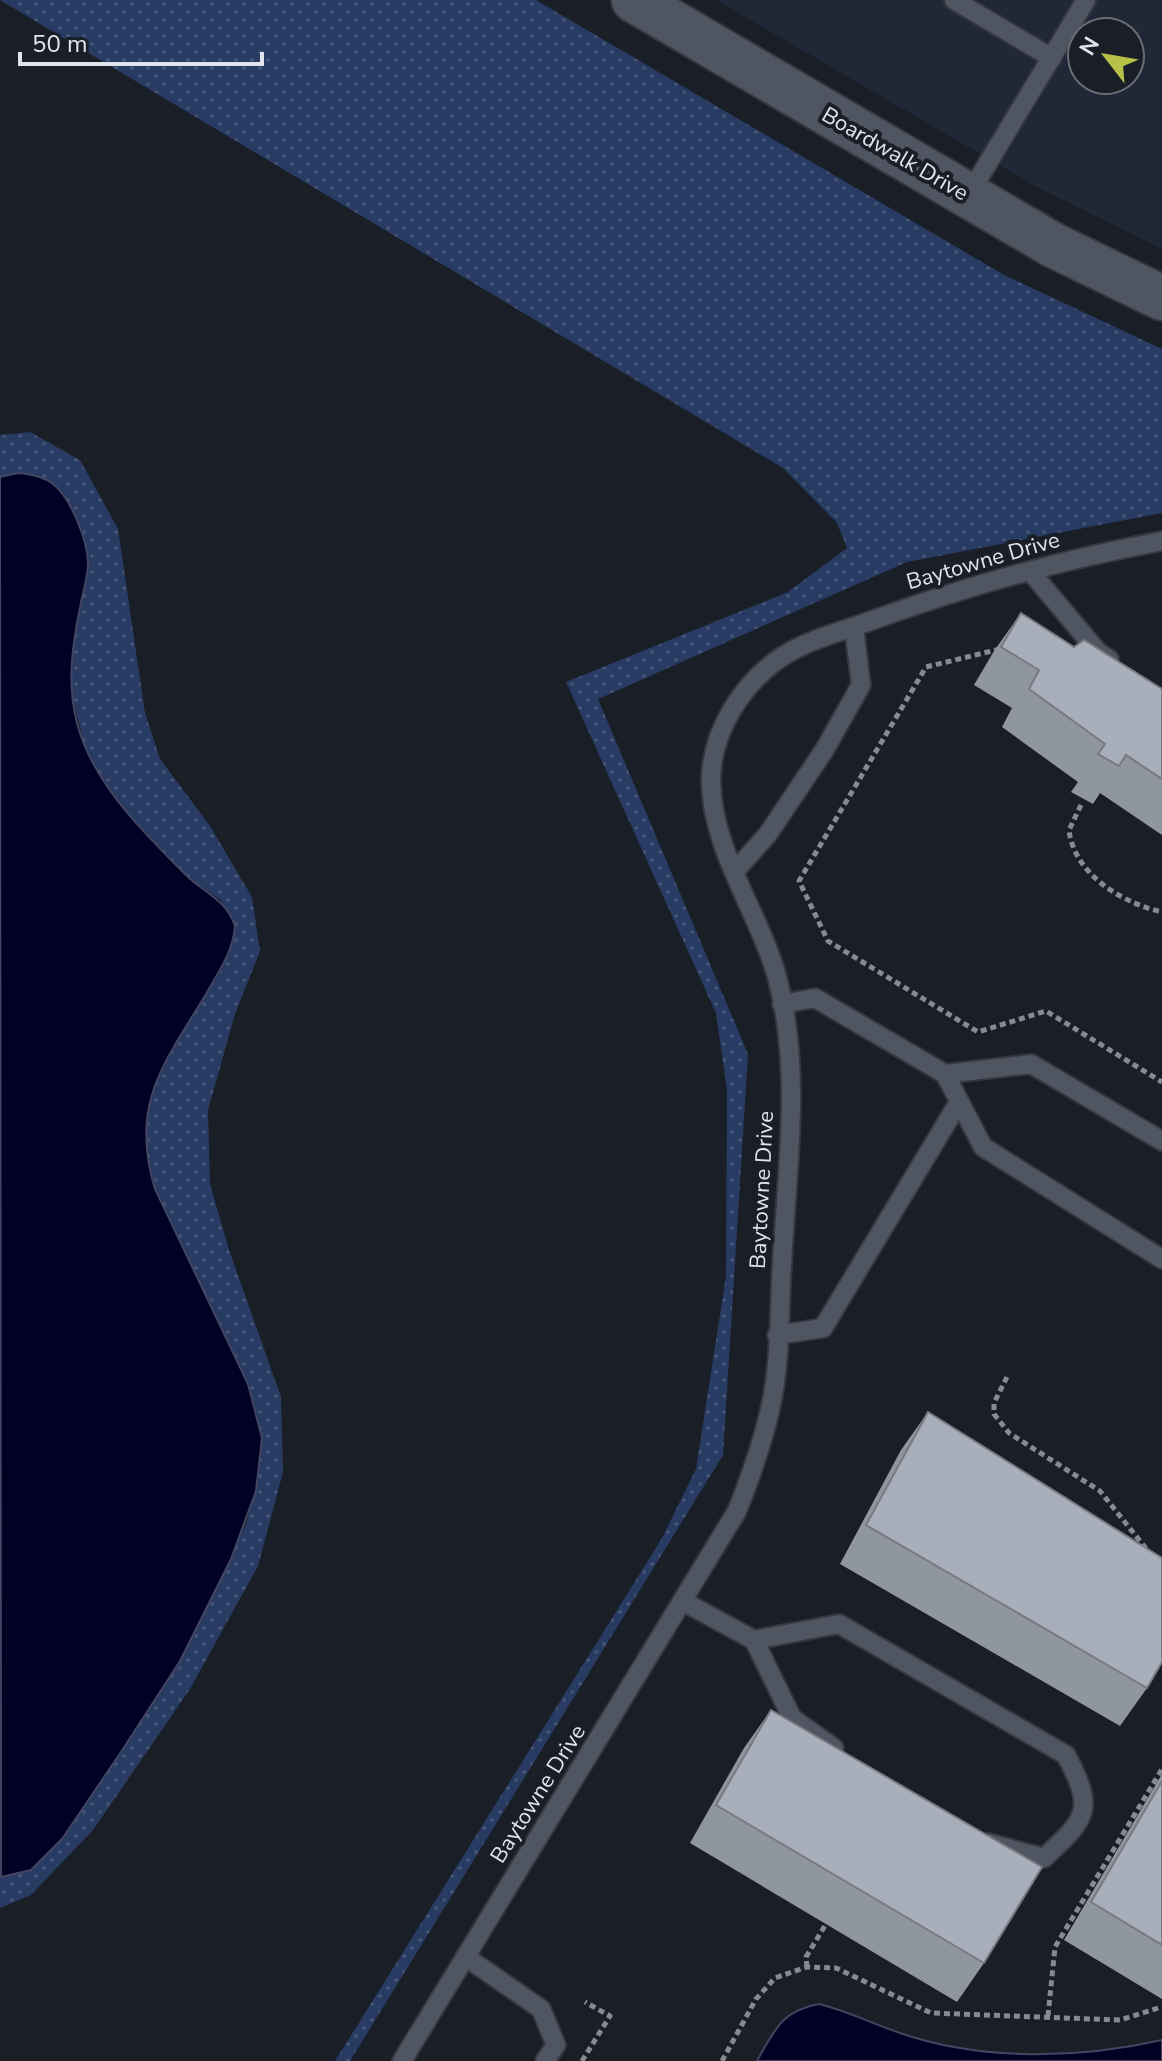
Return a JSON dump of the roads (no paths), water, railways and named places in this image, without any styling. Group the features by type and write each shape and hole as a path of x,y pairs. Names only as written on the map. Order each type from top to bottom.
{"street":[{"name":"Boardwalk Drive","path":"634,0 1053,245 1162,298"}],"lane":[{"path":"954,0 1052,58"},
{"path":"968,196 1086,0"},
{"name":"Baytowne Drive","path":"402,2061 684,1602 737,1511 759,1456 772,1402 777,1335 791,1101 788,1036 777,977 722,839 711,780 714,753 725,720 748,687 780,658 803,645 1030,571 1162,541"},
{"path":"1030,571 1098,652 1123,668"},
{"path":"735,871 785,810 825,749 861,685 854,627"},
{"path":"782,1004 815,998 945,1074 983,1147 1162,1259"},
{"path":"945,1074 1031,1064 1162,1141"},
{"path":"777,1335 823,1328 959,1102"},
{"path":"684,1602 754,1640 792,1718 855,1764"},
{"path":"754,1640 839,1624 1066,1755 1085,1790 1079,1826 1044,1858 981,1841 968,1834"},
{"path":"466,1957 541,2009 556,2045 545,2061"}]}
